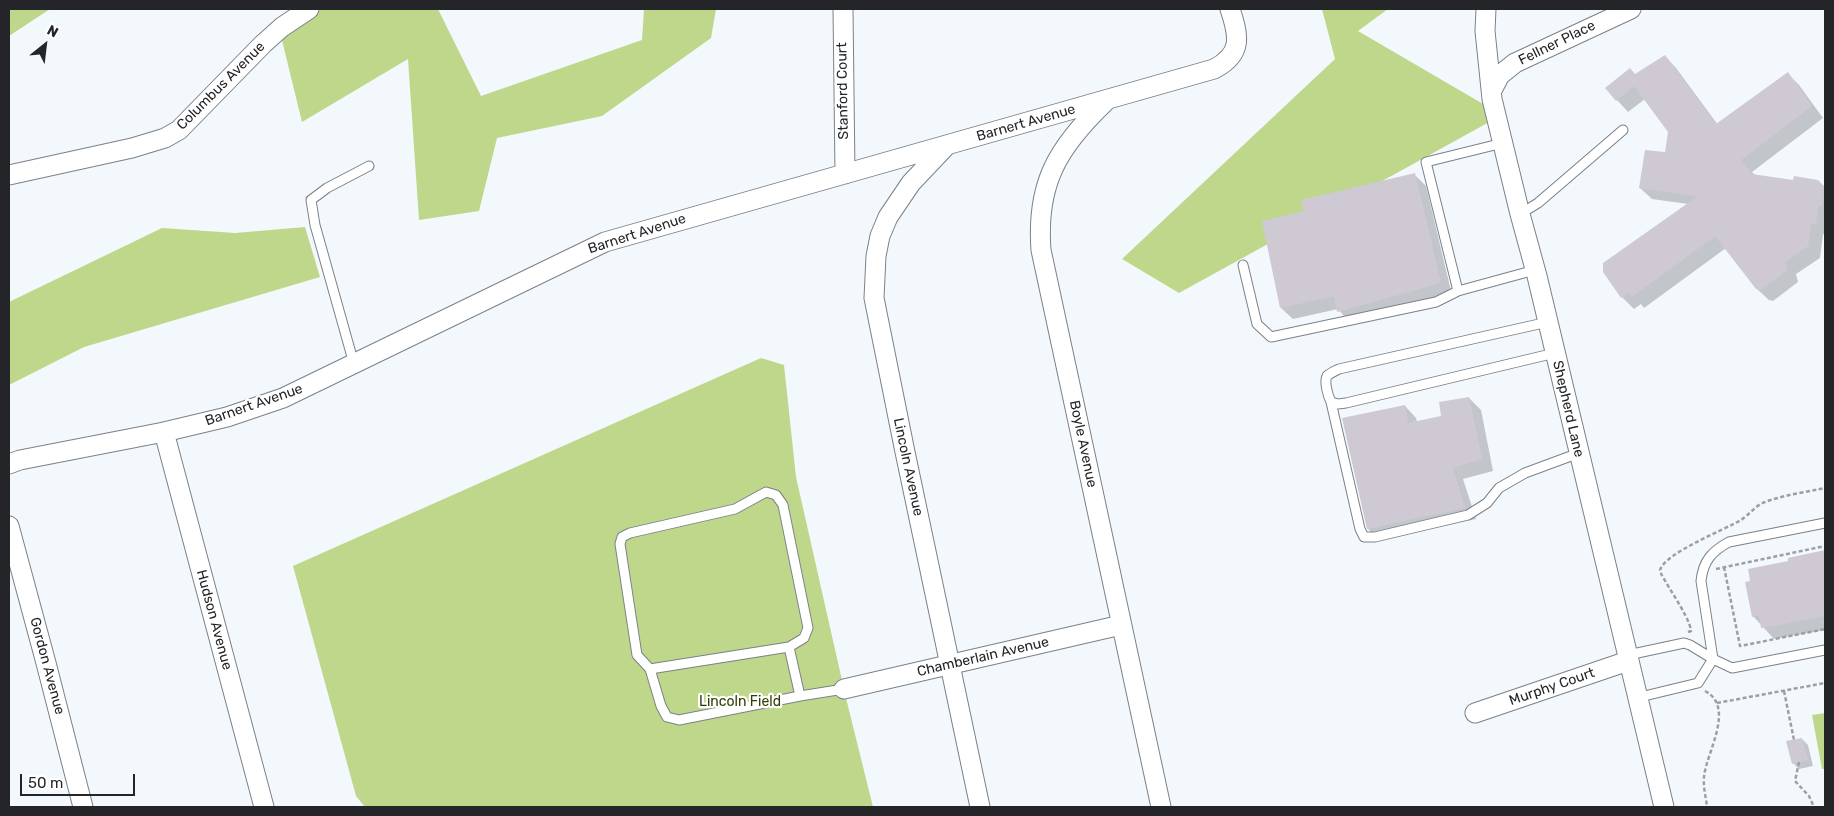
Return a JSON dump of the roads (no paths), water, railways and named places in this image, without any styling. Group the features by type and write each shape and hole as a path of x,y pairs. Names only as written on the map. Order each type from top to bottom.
{"street":[{"name":"Columbus Avenue","path":"9,175 132,148 165,138 179,130 262,44 282,27 309,9"},
{"name":"Stanford Court","path":"843,9 845,174"},
{"name":"Barnert Avenue","path":"9,464 20,460 164,432 227,417 283,398 604,242 1214,69 1226,63 1235,53 1237,38 1230,9"},
{"name":"Shepherd Lane","path":"1486,9 1485,32 1492,99 1548,322 1636,698 1664,807"},
{"name":"Fellner Place","path":"1492,90 1500,75 1515,63 1631,9"},
{"name":"Boyle Avenue","path":"1109,99 1087,120 1057,159 1044,193 1039,228 1041,250 1050,294 1161,807"},
{"name":"Lincoln Avenue","path":"947,145 911,183 888,217 880,236 876,256 874,298 980,807"},
{"name":"Hudson Avenue","path":"164,432 264,807"},
{"name":"Gordon Avenue","path":"9,526 83,807"},
{"name":"Chamberlain Avenue","path":"844,689 1121,626"},
{"name":"Murphy Court","path":"1475,713 1628,658"}],"lane":[{"path":"1520,214 1538,203 1623,130"},
{"path":"1458,291 1426,162 1503,143"},
{"path":"354,364 315,225 311,200 327,188 368,166"},
{"path":"1243,265 1257,324 1271,337 1436,302 1458,291 1535,270"},
{"path":"1548,322 1328,374 1326,379 1329,398 1360,529 1364,537 1375,538 1468,515 1487,503 1499,488 1525,473 1579,453"},
{"path":"1331,402 1338,404 1346,403 1555,353"},
{"path":"650,669 789,647 804,638 808,628 783,505 776,495 766,492 735,509 630,533 622,537 620,544 637,655 650,669 667,717 679,720 844,689"},
{"path":"1636,698 1698,682 1713,659 1701,581 1702,571 1707,558 1717,548 1729,542 1825,523"},
{"path":"1628,658 1684,643 1732,668 1825,650"},
{"path":"789,647 800,696"}],"park label":[{"name":"Lincoln Field","path":"740,702"}]}
